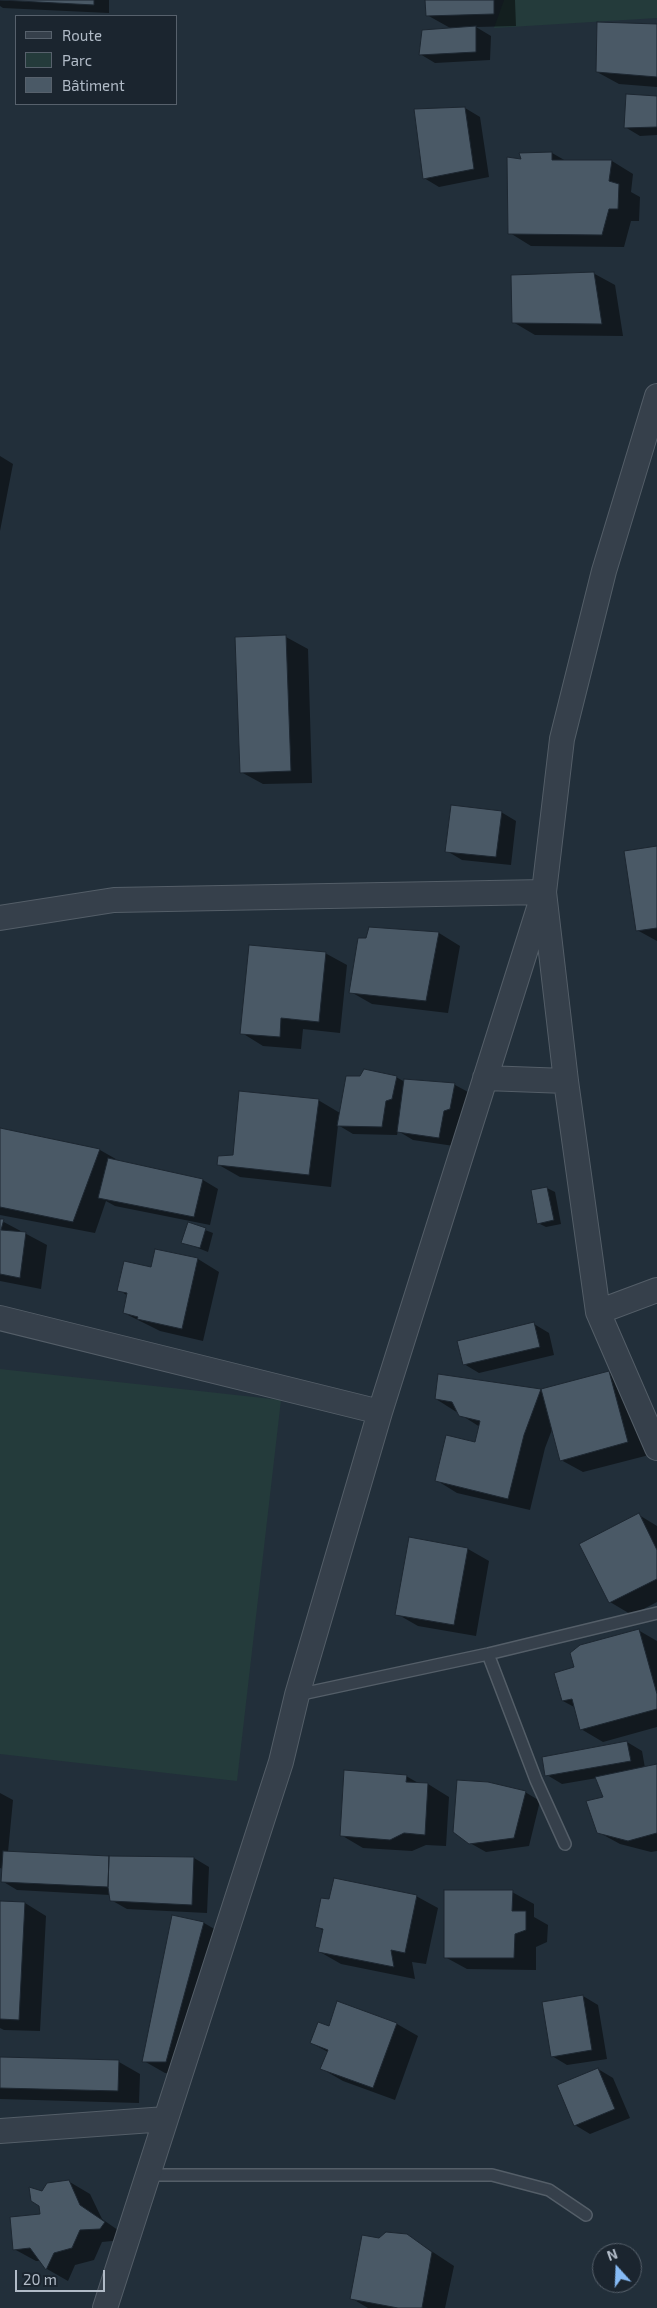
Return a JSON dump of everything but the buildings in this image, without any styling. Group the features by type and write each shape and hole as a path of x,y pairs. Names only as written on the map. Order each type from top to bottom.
{"street":[{"path":"105,2308 281,1762 297,1695 380,1412 544,892 562,739 604,571 657,396"},
{"path":"0,918 114,900 544,892"},
{"path":"544,892 566,1081 598,1312 657,1448"},
{"path":"485,1078 566,1081"},
{"path":"598,1312 657,1290"},
{"path":"0,1318 380,1412"},
{"path":"0,2131 166,2118"}],"lane":[{"path":"297,1695 488,1654 657,1613"},
{"path":"488,1654 536,1780 565,1844"},
{"path":"148,2175 492,2175 549,2190 586,2215"}],"green space":[{"path":"504,0 657,0 657,18 494,28"},
{"path":"0,1369 281,1400 237,1781 0,1754"}]}
